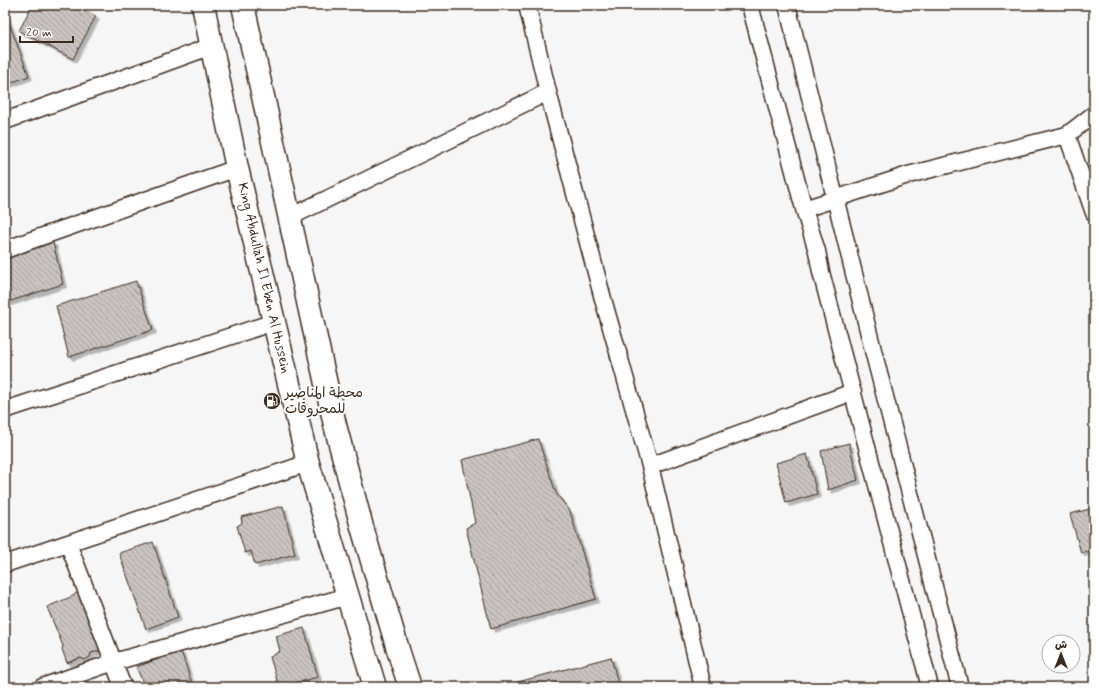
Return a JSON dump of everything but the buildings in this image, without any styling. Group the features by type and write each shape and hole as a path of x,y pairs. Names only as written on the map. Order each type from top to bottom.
{"main road":[{"name":"King Abdullah II Eben Al Hussein","path":"203,5 238,168 308,464 375,687"},
{"path":"243,5 335,425 364,534 410,687"}],"street":[{"path":"527,5 548,92 601,292 650,466 703,687"},
{"path":"750,5 804,209 817,251 821,272 930,687"},
{"path":"787,5 896,440 960,687"},
{"path":"5,121 212,46"},
{"path":"290,217 548,92"},
{"path":"804,209 908,175 1066,135 1094,114"},
{"path":"1066,135 1094,213"},
{"path":"5,250 238,168"},
{"path":"5,410 274,322"},
{"path":"650,466 853,392"},
{"path":"5,564 308,464"},
{"path":"68,543 123,687"},
{"path":"42,687 114,662 348,596"}],"place":[{"name":"محطة المناصير للمحروقات","path":"272,401"}]}
